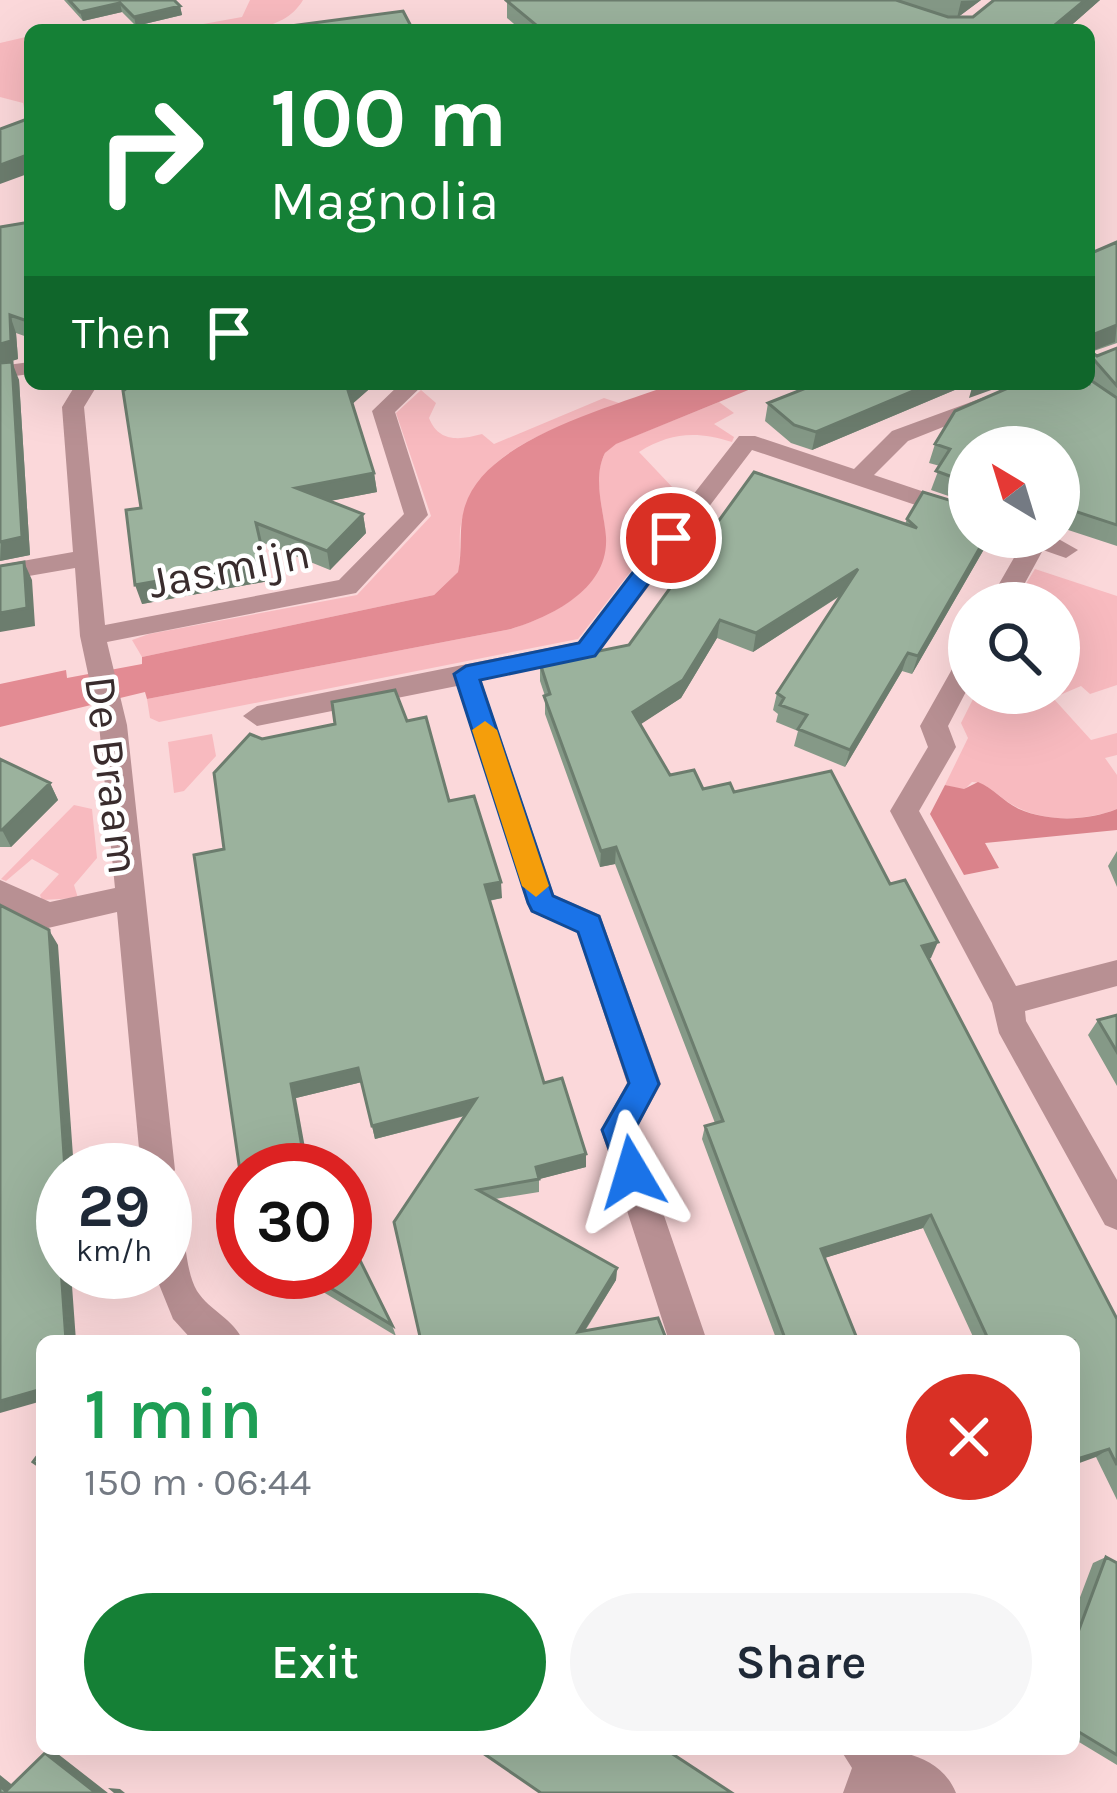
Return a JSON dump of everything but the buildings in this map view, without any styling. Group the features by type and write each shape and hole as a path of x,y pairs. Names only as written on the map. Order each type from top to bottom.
{"street":[{"name":"De Braam","path":"83,390 73,407 87,558 96,646 113,725 155,1143"},
{"name":"Jasmijn","path":"96,646 347,587 416,515 383,411 406,390"},
{"path":"859,477 900,436 1024,390"},
{"path":"257,716 586,650 747,441 948,508"},
{"path":"0,573 87,558"},
{"path":"466,674 542,903 589,924 644,1084 618,1130 686,1335"},
{"path":"948,701 934,727 942,747 904,812 1008,1002 1010,1023 1117,1213"},
{"path":"0,892 48,914 129,897"},
{"path":"1008,1002 1117,973"},
{"path":"180,1299 190,1315 216,1335"},
{"path":"868,1767 934,1793"}],"shaded area":[{"path":"250,0 303,0 272,24 203,24 242,17"},
{"path":"24,37 24,108 23,103 0,97 0,43"},
{"path":"421,390 436,403 429,418 438,432 458,438 482,434 494,444 604,398 622,404 523,444 483,476 461,524 458,572 434,595 142,657 132,640 149,634 357,595 431,516 396,413"},
{"path":"655,390 748,390 616,444 605,453 599,484 604,555 588,586 544,616 511,629 147,699 145,692 0,727 0,684 66,670 67,678 142,664 142,657 434,595 458,572 465,506 477,482 524,444"},
{"path":"719,402 734,413 714,424 734,437 732,442 684,435 639,452 675,490 671,505 676,513 578,639 159,722 150,718 147,699 511,629 560,608 587,586 603,556 599,484 605,453 615,444"},
{"path":"1035,569 1074,582 1027,582"},
{"path":"1080,584 1117,596 1117,685 1090,694 1081,686"},
{"path":"966,714 1067,714 1091,740 1117,733 1117,755 1105,758 1117,775 1117,809 1078,818 1051,817 1025,811 978,783 964,790 945,785 968,738 961,723"},
{"path":"212,734 216,756 184,791 174,793 168,742"},
{"path":"978,782 1019,809 1043,816 1081,818 1117,809 1117,830 985,843 999,868 964,875 930,814 945,785 964,789"},
{"path":"74,805 92,809 97,858 74,885 78,898 42,900 40,895 59,874 32,859 6,881 1,879"}],"slow traffic":[{"path":"485,730 536,886"}],"route":[{"path":"632,1172 618,1130 644,1084 589,924 542,903 466,674 586,650 671,538"}]}
